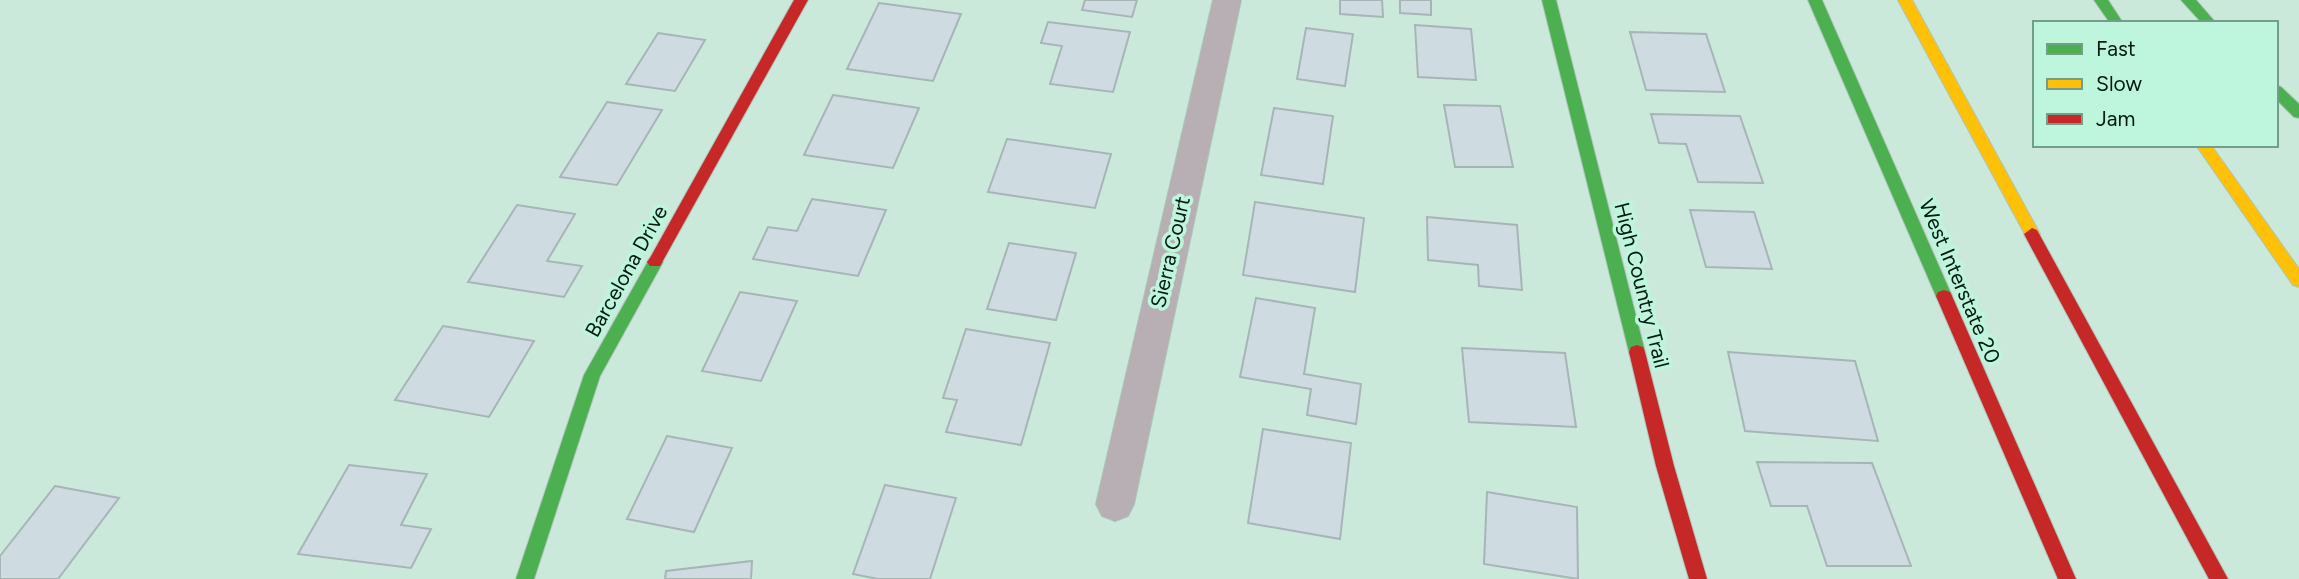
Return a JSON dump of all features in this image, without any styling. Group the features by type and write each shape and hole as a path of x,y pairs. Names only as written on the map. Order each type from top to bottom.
{"main road":[{"name":"Barcelona Drive","path":"525,579 592,375 802,0"},
{"name":"High Country Trail","path":"1549,0 1665,466 1698,579"},
{"name":"West Interstate 20","path":"1815,0 2067,579"},
{"path":"1905,0 2219,579"},
{"path":"2101,0 2116,21"},
{"path":"2188,0 2208,21"},
{"path":"2278,92 2299,114"},
{"path":"2204,147 2299,281"}],"street":[{"name":"Sierra Court","path":"1115,504 1227,0"}],"building":[{"path":"1085,0 1137,0 1132,17 1082,10"},
{"path":"1340,0 1382,0 1383,17 1340,14"},
{"path":"1400,0 1431,0 1431,15 1400,13"},
{"path":"879,3 961,14 933,81 847,69"},
{"path":"1048,22 1130,32 1113,92 1050,84 1062,46 1041,43"},
{"path":"1415,25 1471,29 1476,80 1418,77"},
{"path":"1306,28 1353,34 1345,86 1297,79"},
{"path":"1630,32 1706,34 1725,92 1646,90"},
{"path":"658,33 705,40 675,91 626,84"},
{"path":"833,95 919,108 893,168 804,155"},
{"path":"607,102 662,110 617,185 560,177"},
{"path":"1444,105 1500,106 1513,167 1455,167"},
{"path":"1274,108 1333,116 1323,184 1261,175"},
{"path":"1651,114 1740,116 1763,183 1698,182 1686,144 1659,143"},
{"path":"1007,139 1111,154 1095,208 988,192"},
{"path":"812,199 886,210 858,276 753,259 768,227 797,231"},
{"path":"1255,202 1364,218 1355,292 1243,275"},
{"path":"517,205 575,214 547,261 582,266 564,297 468,282"},
{"path":"1690,210 1754,212 1772,269 1706,267"},
{"path":"1427,217 1517,225 1522,290 1479,286 1478,265 1428,260"},
{"path":"1009,243 1076,253 1056,320 987,309"},
{"path":"740,292 797,301 761,381 702,371"},
{"path":"1256,298 1315,308 1304,374 1361,384 1356,424 1307,415 1311,389 1240,377"},
{"path":"443,326 534,341 489,417 395,400"},
{"path":"966,329 1050,343 1021,445 946,432 957,400 943,398"},
{"path":"1462,348 1565,353 1576,427 1469,422"},
{"path":"1728,352 1855,361 1878,441 1745,431"},
{"path":"1263,429 1351,443 1340,539 1248,523"},
{"path":"667,436 732,448 694,532 627,519"},
{"path":"1757,462 1872,463 1911,566 1827,566 1807,506 1771,506"},
{"path":"349,465 427,474 401,525 431,529 411,568 298,554"},
{"path":"885,485 956,498 930,579 878,579 853,574"},
{"path":"55,486 119,498 58,579 0,579 0,556"},
{"path":"1487,492 1577,507 1578,579 1484,564"},
{"path":"752,561 751,579 665,579 666,571"}],"traffic: fast":[{"path":"1549,0 1637,352"},
{"path":"1815,0 1944,296"},
{"path":"2101,0 2116,21"},
{"path":"2188,0 2208,21"},
{"path":"2278,92 2299,113"},
{"path":"525,579 592,375 655,262"}],"traffic: slow":[{"path":"1905,0 2032,234"},
{"path":"2204,147 2299,281"}],"traffic: jam":[{"path":"655,262 801,0"},
{"path":"2032,234 2219,579"},
{"path":"1944,296 2067,579"},
{"path":"1637,352 1665,466 1698,579"}]}
